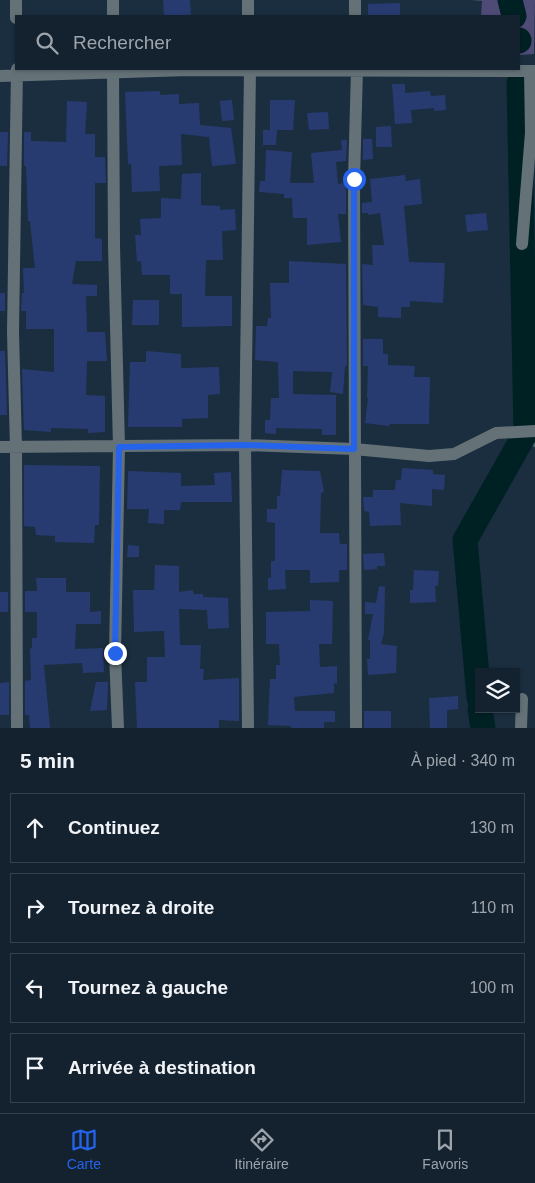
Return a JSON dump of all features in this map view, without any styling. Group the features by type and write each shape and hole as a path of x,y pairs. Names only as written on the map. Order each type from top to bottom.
{"street":[{"path":"16,0 16,15"},
{"path":"113,0 113,15"},
{"path":"248,0 248,15"},
{"path":"355,0 355,15"},
{"path":"113,70 114,245 119,447 115,653 118,728"},
{"path":"0,76 17,72 250,70 245,445 248,728"},
{"path":"356,728 354,179 358,70"},
{"path":"446,70 533,71 531,133 522,244"},
{"path":"16,728 16,448 13,332 17,72"},
{"path":"0,447 245,445 354,449 429,456 454,454 496,433 535,431"},
{"path":"521,728 522,699"}],"shaded area":[{"path":"470,0 535,0 534,54 520,55 520,15 481,15 482,1"}],"building":[{"path":"163,0 190,0 191,15 164,15"},
{"path":"400,3 400,15 368,15 368,4"},
{"path":"392,84 405,84 405,93 430,91 431,96 445,95 446,110 434,111 434,108 411,110 412,123 395,124"},
{"path":"160,91 160,95 179,94 179,104 199,103 200,125 231,128 236,164 212,166 209,137 181,134 182,165 159,166 160,191 132,192 131,164 128,164 125,92"},
{"path":"232,100 234,120 222,121 220,101"},
{"path":"270,100 295,100 293,130 270,130"},
{"path":"67,101 87,102 85,134 95,134 95,157 105,157 106,183 95,183 95,238 102,239 102,261 76,261 72,284 97,285 97,296 86,296 87,332 105,332 107,361 87,361 86,395 105,396 105,432 88,433 88,429 51,428 51,432 24,430 22,369 54,372 54,329 26,329 26,311 21,311 22,293 24,293 23,268 35,268 30,221 28,221 26,166 24,166 24,132 31,132 31,141 66,142"},
{"path":"328,112 329,129 309,130 307,113"},
{"path":"391,126 392,147 376,147 376,127"},
{"path":"263,130 277,130 276,145 263,145"},
{"path":"0,132 8,132 7,166 0,166"},
{"path":"363,139 372,139 373,159 363,160"},
{"path":"341,140 347,140 346,161 336,162 338,184 345,183 346,189 346,214 338,214 341,242 307,245 307,218 293,218 292,198 284,198 284,194 259,192 260,181 265,181 266,150 292,152 290,183 314,183 311,153 342,150"},
{"path":"201,173 201,205 220,206 220,210 235,209 236,230 222,231 223,260 206,260 205,296 232,296 232,326 182,327 182,294 170,294 170,275 142,275 141,261 137,262 135,235 141,235 140,219 161,218 161,198 181,199 182,174"},
{"path":"405,175 406,181 420,179 422,204 404,206 409,262 445,263 443,303 410,301 410,307 401,307 401,318 378,317 378,307 363,305 362,264 373,265 372,245 384,245 380,213 368,215 368,213 362,213 362,203 372,202 370,179"},
{"path":"486,213 488,230 467,232 465,215"},
{"path":"289,261 346,264 347,366 345,366 343,394 330,392 332,372 293,371 293,394 336,395 336,435 322,435 322,429 276,428 276,434 265,433 265,420 270,420 271,398 279,398 278,362 255,360 256,326 267,326 268,318 271,318 270,283 289,283"},
{"path":"0,293 5,293 5,311 0,311"},
{"path":"133,300 159,300 159,325 132,325"},
{"path":"363,339 383,339 383,354 388,354 388,365 415,366 414,377 430,377 429,424 390,424 389,426 365,423 368,398 368,366 363,366"},
{"path":"0,351 5,351 7,415 0,415"},
{"path":"146,351 181,354 182,368 219,367 220,394 208,395 208,418 182,419 182,427 128,427 130,362 146,362"},
{"path":"24,465 100,466 99,525 95,525 94,543 55,542 55,536 36,535 35,527 24,526"},
{"path":"402,468 433,470 433,474 445,475 444,490 432,489 432,506 400,503 401,525 370,526 369,512 364,511 363,497 373,497 373,490 395,490 396,480 401,480"},
{"path":"282,470 320,471 324,492 321,493 320,533 339,533 340,544 347,544 347,570 339,570 339,582 310,583 310,570 285,570 286,589 268,590 268,578 271,578 271,561 275,561 275,523 267,522 267,509 277,509 277,496 280,496"},
{"path":"128,471 181,473 181,486 215,485 214,473 231,472 232,502 181,502 180,510 164,510 164,524 148,523 149,509 127,509"},
{"path":"128,545 139,546 139,557 127,557"},
{"path":"384,553 385,566 364,570 363,554"},
{"path":"155,565 179,566 179,592 193,590 194,594 203,594 203,597 228,598 229,628 208,629 207,610 179,609 180,645 201,645 200,669 204,669 203,680 239,678 239,721 219,720 219,728 137,728 135,682 147,682 147,657 165,657 164,631 134,632 133,590 154,590"},
{"path":"414,570 439,571 438,586 435,586 436,602 410,603 410,590 413,590"},
{"path":"36,578 66,578 66,592 90,592 90,612 101,611 101,624 76,624 75,649 103,648 104,672 83,673 82,663 44,665 50,728 30,728 29,715 25,715 25,681 31,680 30,649 32,648 32,638 37,638 37,612 25,612 25,591 37,591"},
{"path":"379,586 385,587 384,633 381,644 397,646 396,673 368,675 367,659 370,659 370,640 368,640 373,614 365,614 365,602 376,603"},
{"path":"0,592 8,592 8,612 0,612"},
{"path":"310,600 333,601 332,644 319,644 320,667 337,666 337,684 334,683 334,693 294,697 295,711 335,711 335,722 324,722 324,728 291,728 291,726 268,725 270,679 276,679 276,665 280,665 279,644 266,644 266,612 310,611"},
{"path":"9,682 9,715 0,715 0,683"},
{"path":"96,682 108,682 107,710 90,711"},
{"path":"458,696 458,709 447,710 447,728 430,728 429,698"},
{"path":"364,711 391,711 391,728 364,728"}],"waterway":[{"path":"510,0 514,15"},
{"path":"476,668 465,540 526,432 519,83"},
{"path":"519,435 535,445"},
{"path":"481,713 483,728"}],"route":[{"path":"115,653 119,447 245,445 354,449 354,179"}]}
